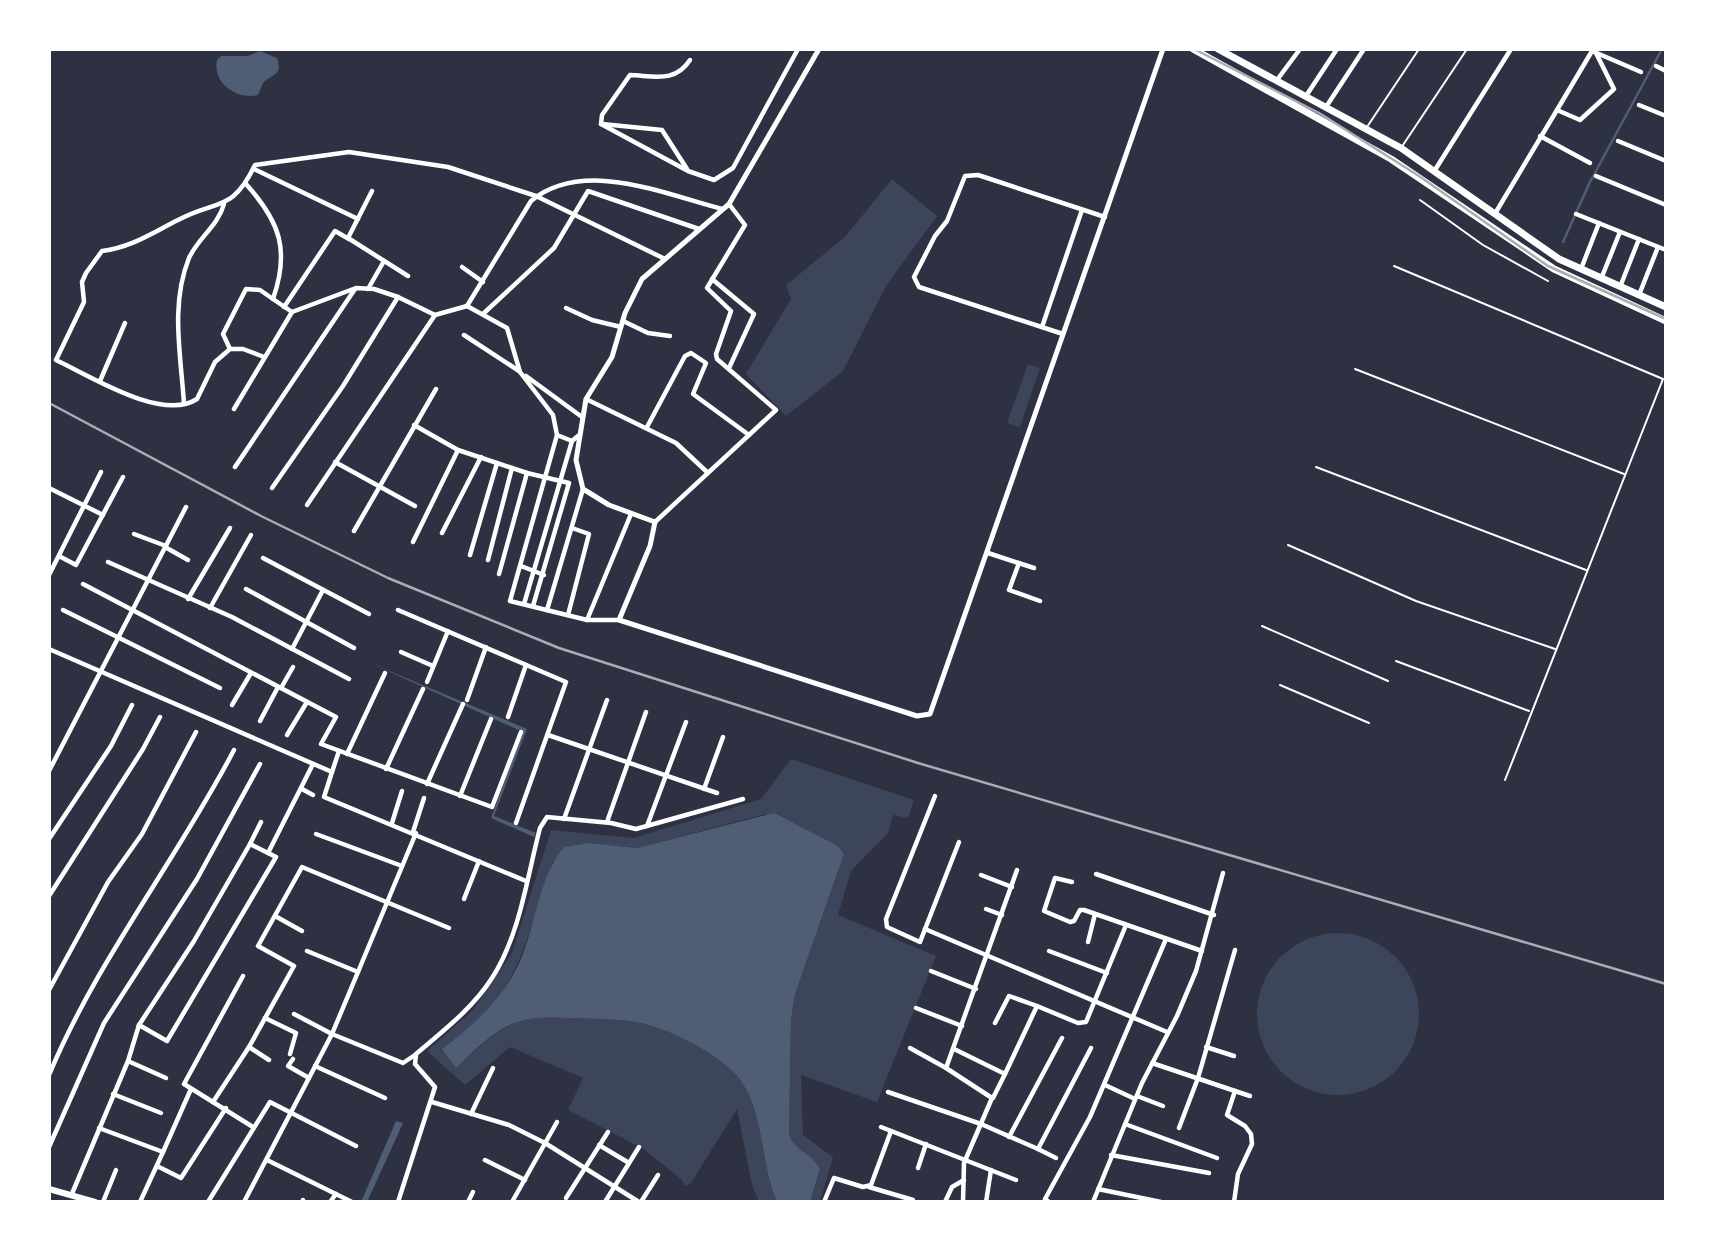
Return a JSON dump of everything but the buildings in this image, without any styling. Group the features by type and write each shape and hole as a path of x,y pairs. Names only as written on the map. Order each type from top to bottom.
{"main road":[{"path":"1193,49 1391,159 1554,269 1666,321"},
{"path":"1218,49 1401,148 1496,212 1559,259 1664,306"},
{"path":"1497,230 1505,219"},
{"path":"49,1189 90,1201"}],"street":[{"path":"601,124 688,171 714,180 733,168 799,49"},
{"path":"547,610 583,489 576,460 586,399 612,357 622,324 642,279 729,204 819,49"},
{"path":"306,505 435,315 467,306 508,328 520,372 553,415 557,435 510,601 587,620 619,621 917,716 930,714 1163,49"},
{"path":"1277,80 1300,49"},
{"path":"1306,96 1337,49"},
{"path":"1326,107 1364,49"},
{"path":"1436,170 1511,49"},
{"path":"1496,212 1590,52 1595,51 1641,72"},
{"path":"1557,110 1580,120 1614,89 1595,51"},
{"path":"601,124 602,115 630,75 672,78 682,72 690,60"},
{"path":"1656,66 1666,71"},
{"path":"1639,105 1666,116"},
{"path":"601,124 662,130 688,171"},
{"path":"1540,136 1590,163"},
{"path":"1618,141 1666,161"},
{"path":"264,357 243,349 230,349 215,362 198,399 184,404 150,402 56,360 84,302 82,282 94,258 102,251 134,244 180,218 224,203 246,184 255,165 349,152 448,167 536,196 665,259"},
{"path":"254,169 358,219"},
{"path":"1063,334 919,286 914,277 935,236 947,221 965,176 978,175 1105,217"},
{"path":"1597,176 1666,205"},
{"path":"467,306 536,196 546,188 601,180 722,208"},
{"path":"246,184 269,212 282,245 280,274 273,299"},
{"path":"349,239 372,191"},
{"path":"484,313 554,248 588,191 699,229"},
{"path":"184,404 177,323 179,297 192,253 217,221 224,203"},
{"path":"619,621 643,565 655,522 775,412 776,407 718,359 716,351 731,311 707,288 743,232 744,220 729,204"},
{"path":"1042,327 1082,210"},
{"path":"1576,214 1666,250"},
{"path":"1581,270 1599,223"},
{"path":"284,307 335,231 408,276"},
{"path":"1601,279 1620,232"},
{"path":"1619,288 1639,239"},
{"path":"1638,296 1658,247"},
{"path":"368,289 384,261"},
{"path":"462,267 483,282"},
{"path":"712,279 754,311 729,368"},
{"path":"235,467 356,288"},
{"path":"234,409 292,312 356,288 398,297 435,315"},
{"path":"230,349 223,334 246,289 260,290 292,312"},
{"path":"1664,306 1666,296"},
{"path":"272,488 343,386 398,297"},
{"path":"566,307 592,320 622,324 648,333 670,335"},
{"path":"100,381 125,323"},
{"path":"464,335 582,417"},
{"path":"647,427 685,356 691,353 706,363 693,394 749,435"},
{"path":"354,531 436,389"},
{"path":"586,399 676,443 707,472"},
{"path":"414,425 458,450 569,485 533,606"},
{"path":"557,435 572,441"},
{"path":"524,604 559,480 572,441 578,436"},
{"path":"413,541 458,450"},
{"path":"442,533 481,457"},
{"path":"335,462 415,506"},
{"path":"470,555 497,463"},
{"path":"488,560 512,468"},
{"path":"49,575 101,472"},
{"path":"499,575 527,473"},
{"path":"59,555 76,565 122,477"},
{"path":"49,488 103,515"},
{"path":"583,489 609,505 655,522"},
{"path":"49,771 186,507"},
{"path":"587,620 631,514"},
{"path":"568,615 589,534 572,527"},
{"path":"188,599 230,528"},
{"path":"134,534 165,546 188,560"},
{"path":"210,608 251,535"},
{"path":"988,553 1034,568"},
{"path":"263,558 369,614"},
{"path":"108,562 147,582 210,608 349,679"},
{"path":"1020,563 1009,590 1040,601"},
{"path":"521,566 544,575"},
{"path":"83,584 336,717 321,744 492,807 521,732"},
{"path":"247,589 354,648"},
{"path":"292,649 323,590"},
{"path":"64,610 220,688"},
{"path":"398,610 566,682 516,823"},
{"path":"427,682 447,631"},
{"path":"427,784 465,702 486,647"},
{"path":"49,649 332,772"},
{"path":"401,652 433,666"},
{"path":"508,717 526,665"},
{"path":"260,721 293,667"},
{"path":"232,705 251,673"},
{"path":"347,754 385,673"},
{"path":"386,769 423,689"},
{"path":"564,819 607,700"},
{"path":"287,735 307,702"},
{"path":"49,839 111,746 132,705"},
{"path":"607,822 646,712"},
{"path":"49,896 143,749 160,717"},
{"path":"460,796 491,719"},
{"path":"647,827 686,722"},
{"path":"49,990 108,882 148,823 196,732"},
{"path":"548,735 717,793"},
{"path":"704,789 723,737"},
{"path":"49,1075 74,1017 198,817 234,750"},
{"path":"339,751 324,797 414,832 526,881"},
{"path":"49,1147 100,1030 197,879 260,764"},
{"path":"268,853 313,764"},
{"path":"302,789 313,795"},
{"path":"392,823 402,791"},
{"path":"934,796 886,919 887,927 920,942 959,842"},
{"path":"244,1202 332,1034 402,866 424,798"},
{"path":"294,1014 332,1034 403,1063 457,1020 492,978 510,940 540,828 547,817 607,822 636,830 743,799"},
{"path":"71,1197 128,1061 139,1026 194,941 261,822"},
{"path":"316,834 402,866"},
{"path":"139,1026 167,1041 276,857 250,844"},
{"path":"464,899 480,861"},
{"path":"213,1101 249,1047 294,967 258,946 302,867 449,928"},
{"path":"946,1068 1017,870"},
{"path":"1093,1202 1136,1098 1177,1016 1214,915 1223,873"},
{"path":"1096,874 1214,915"},
{"path":"981,875 1012,887"},
{"path":"1072,882 1055,878 1044,911 1070,922 1080,910 1202,951"},
{"path":"986,909 1002,915"},
{"path":"1088,942 1095,914"},
{"path":"275,916 302,931"},
{"path":"995,1023 1009,996 1082,1024 1107,973 1126,925"},
{"path":"925,929 1167,1032"},
{"path":"1048,1202 1045,1199 1105,1085 1131,1017 1166,939"},
{"path":"1179,1129 1198,1078 1234,950"},
{"path":"307,951 358,972"},
{"path":"1049,951 1107,973"},
{"path":"931,971 976,989"},
{"path":"243,976 184,1084 253,1127"},
{"path":"963,1202 966,1160 992,1098 1037,1006"},
{"path":"916,1008 962,1026"},
{"path":"265,1018 296,1032 288,1066 309,1078"},
{"path":"1009,1136 1062,1038"},
{"path":"249,1047 269,1060"},
{"path":"1206,1047 1234,1056"},
{"path":"910,1048 992,1098"},
{"path":"1038,1149 1091,1048"},
{"path":"954,1049 1005,1074"},
{"path":"398,1202 435,1087 415,1065 416,1054"},
{"path":"128,1061 166,1078"},
{"path":"1152,1063 1250,1096"},
{"path":"315,1066 385,1098"},
{"path":"471,1114 493,1068"},
{"path":"1105,1085 1136,1098 1163,1105"},
{"path":"140,1202 191,1089"},
{"path":"1234,1202 1238,1174 1252,1144 1251,1134 1245,1126 1227,1115 1235,1091"},
{"path":"888,1092 981,1124 1056,1158"},
{"path":"113,1094 161,1113"},
{"path":"208,1202 270,1102 356,1146"},
{"path":"432,1102 509,1125 545,1143 640,1202 658,1175"},
{"path":"157,1166 181,1178 226,1108"},
{"path":"512,1202 557,1122"},
{"path":"1125,1124 1217,1158"},
{"path":"881,1127 1016,1180"},
{"path":"99,1128 163,1152"},
{"path":"868,1187 891,1131"},
{"path":"566,1198 608,1132"},
{"path":"918,1168 926,1144"},
{"path":"599,1145 629,1163"},
{"path":"605,1202 639,1147"},
{"path":"1111,1155 1209,1173"},
{"path":"267,1160 352,1202"},
{"path":"485,1160 525,1180"},
{"path":"103,1202 116,1170"},
{"path":"986,1202 991,1170"},
{"path":"824,1202 834,1178 913,1200"},
{"path":"945,1202 952,1187 965,1180"},
{"path":"1098,1189 1161,1202"},
{"path":"468,1202 473,1192"},
{"path":"330,1202 336,1194"}],"lane":[{"path":"1366,129 1419,49"},
{"path":"1401,148 1467,49"},
{"path":"1420,200 1483,245 1548,281"},
{"path":"1394,266 1663,379 1505,780"},
{"path":"1355,369 1625,475"},
{"path":"1315,467 1586,570"},
{"path":"1288,545 1416,601 1556,649"},
{"path":"1262,626 1388,681"},
{"path":"1396,661 1530,711"},
{"path":"1280,685 1369,723"}],"shaded area":[{"path":"260,51 277,58 279,67 277,72 265,81 258,95 242,95 222,82 216,68 217,60 221,56 248,56"},
{"path":"892,179 937,216 886,286 843,371 786,416 746,374 791,299 786,285 845,237"},
{"path":"1028,364 1040,368 1020,427 1007,423"},
{"path":"368,662 527,729 494,816 536,833 534,837 491,818 523,732"},
{"path":"791,759 914,800 908,818 893,815 888,833 851,871 838,915 936,956 877,1102 801,1075 803,1135 833,1157 820,1202 810,1202 820,1169 794,1144 789,1134 791,1020 795,994 844,854 765,814 637,848 589,843 553,861 516,967 505,987 478,1023 443,1049 456,1068 499,1031 515,1022 534,1017 632,1021 681,1037 710,1053 741,1081 754,1110 777,1202 759,1202 752,1185 737,1109 691,1183 685,1186 681,1179 642,1148 568,1110 583,1078 510,1047 465,1085 427,1051 473,1010 512,953 551,830 634,838 761,799"},
{"path":"774,813 838,846 844,854 795,994 791,1020 789,1134 794,1144 820,1169 810,1202 777,1202 754,1109 749,1095 733,1072 710,1053 653,1026 623,1020 526,1019 494,1034 456,1068 442,1049 479,1018 510,980 524,951 544,883 564,847 589,843 637,848"},
{"path":"1338,933 1369,939 1395,957 1413,983 1419,1014 1413,1045 1395,1071 1369,1089 1338,1095 1307,1089 1281,1071 1263,1045 1257,1014 1263,983 1281,957 1307,939"},
{"path":"396,1121 403,1123 367,1202 361,1202"}],"waterway":[{"path":"1563,242 1590,182 1662,49"}],"railway":[{"path":"1194,49 1319,113 1419,176 1548,266 1666,319"},
{"path":"49,403 261,516 388,578 559,648 918,763 1666,984"}]}
